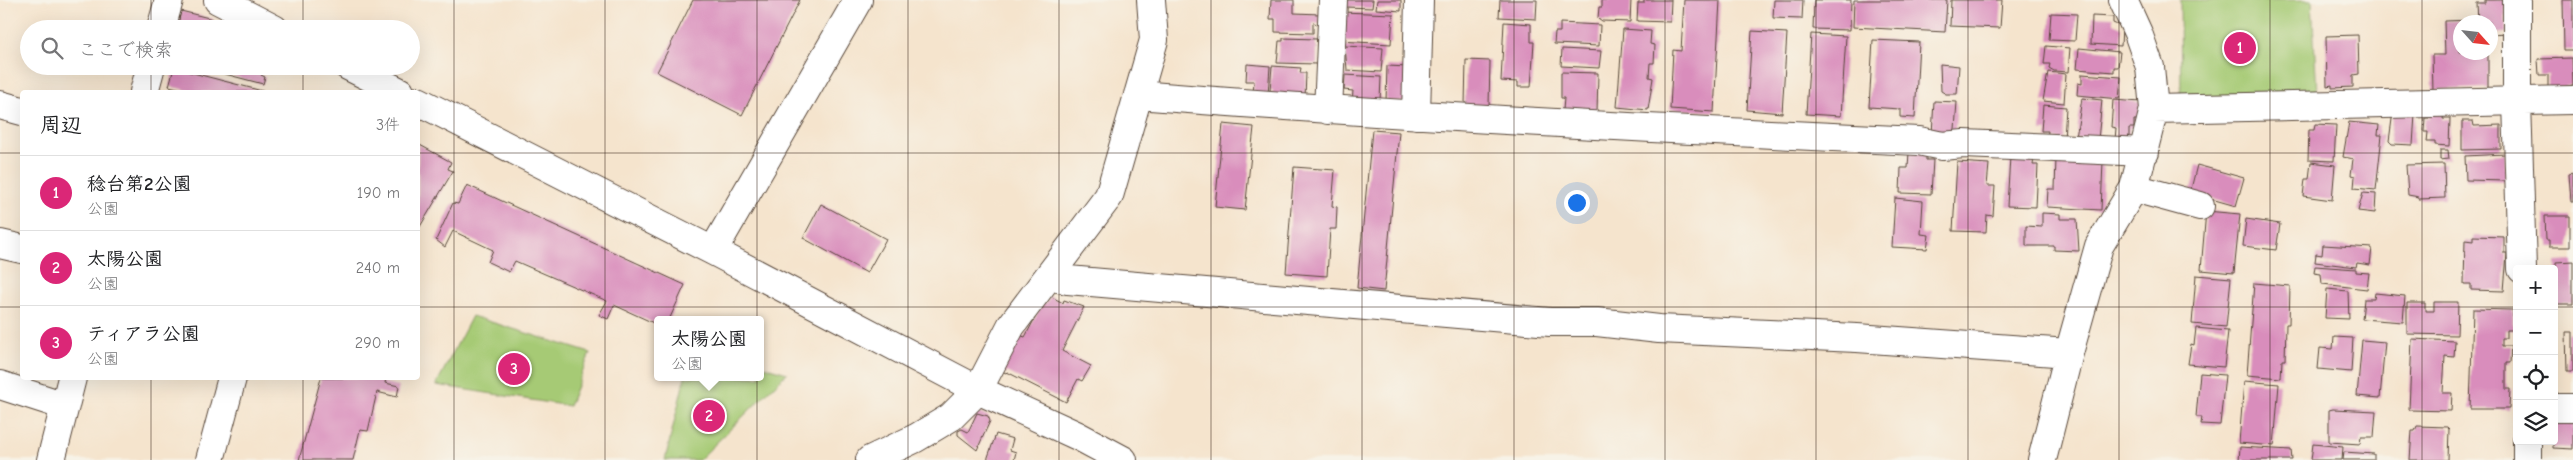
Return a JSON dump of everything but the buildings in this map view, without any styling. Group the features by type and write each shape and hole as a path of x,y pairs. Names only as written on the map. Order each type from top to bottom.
{"street":[{"path":"163,20 168,0"},
{"path":"218,0 257,20"},
{"path":"713,251 858,0"},
{"path":"870,460 916,438 951,417 978,390 1011,326 1109,196 1154,40 1151,0"},
{"path":"1328,110 1334,0"},
{"path":"1416,115 1419,0"},
{"path":"2042,460 2099,246 2134,188 2145,152 2154,109 2150,67 2138,33 2123,0"},
{"path":"2517,0 2517,101 2522,265"},
{"path":"145,90 149,75"},
{"path":"366,75 396,90"},
{"path":"1138,95 1328,110 1609,128 1918,141 1942,146 1964,144 2145,152"},
{"path":"2154,109 2573,100"},
{"path":"420,103 713,251 978,390 1078,436 1124,460"},
{"path":"0,105 20,110"},
{"path":"2134,188 2200,206"},
{"path":"0,244 20,249"},
{"path":"1050,276 1068,280 1550,322 1597,322 1659,329 1857,338 2069,353"},
{"path":"54,459 72,380"},
{"path":"210,460 231,380"},
{"path":"0,386 65,406"},
{"path":"2558,408 2573,408"},
{"path":"2527,445 2527,460"}],"green space":[{"path":"2180,0 2312,0 2317,94 2181,101"},
{"path":"472,316 590,353 569,406 436,385"},
{"path":"764,366 787,373 699,460 665,460 684,381 764,381"}],"place":[{"name":"稔台第2公園","path":"2240,48"},
{"name":"ティアラ公園","path":"514,369"},
{"name":"太陽公園","path":"709,416"}]}
